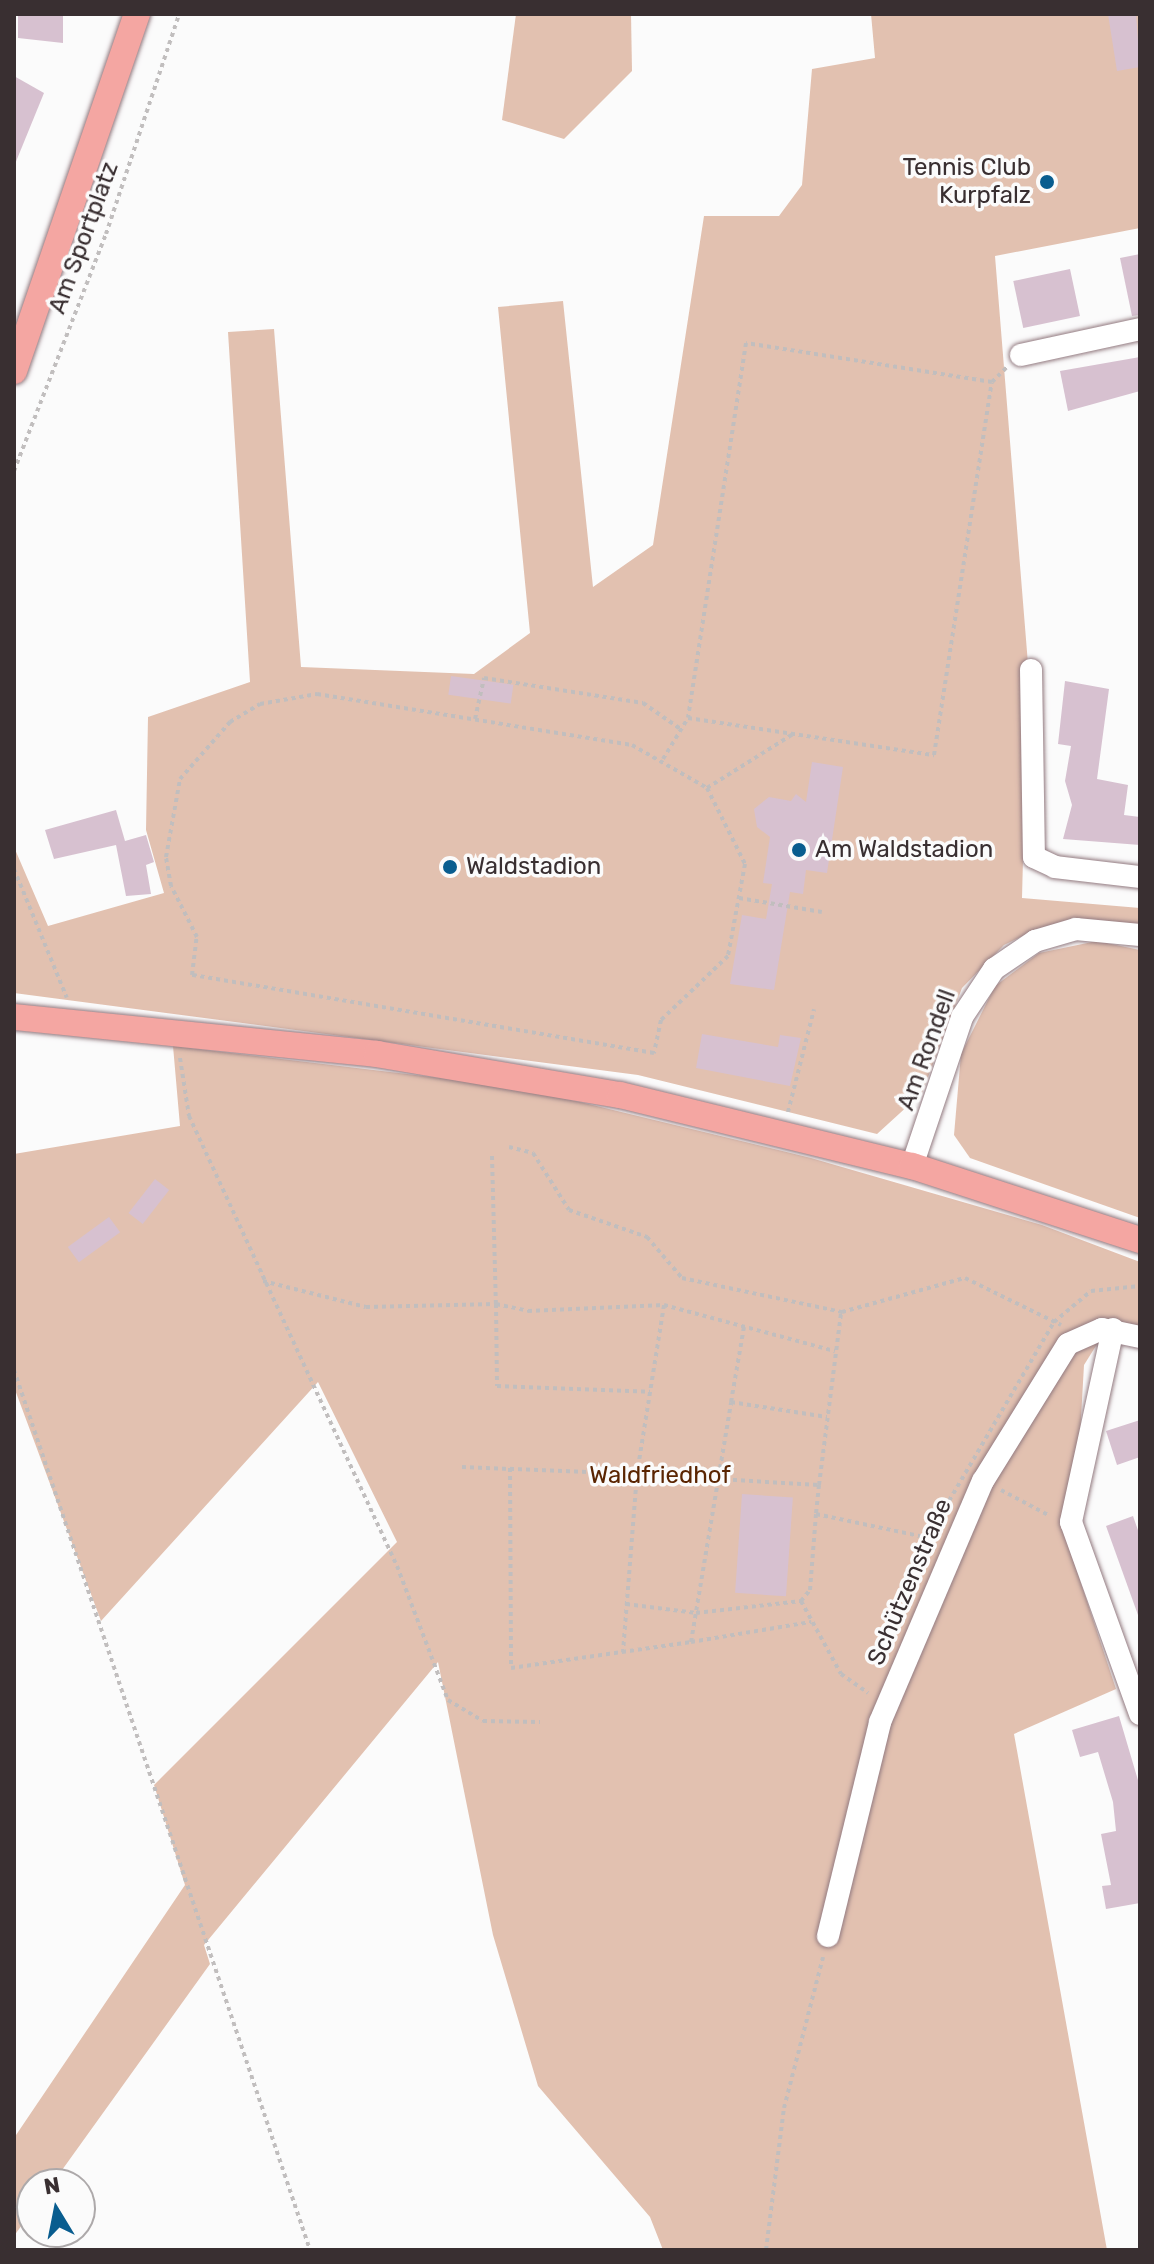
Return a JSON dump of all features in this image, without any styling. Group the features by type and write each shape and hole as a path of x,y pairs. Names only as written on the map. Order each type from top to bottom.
{"main road":[{"path":"14,371 137,14"},
{"path":"14,1017 176,1030 377,1054 620,1095 912,1166 1140,1240"}],"street":[{"path":"1021,355 1140,329"},
{"path":"1031,670 1034,857 1055,867 1140,877"},
{"name":"Am Rondell","path":"912,1166 962,1017 994,969 1035,941 1076,929 1140,935"},
{"path":"1081,1335 1113,1329 1140,1337"},
{"path":"1113,1329 1071,1522 1140,1714"},
{"name":"Schützenstraße","path":"828,1936 888,1702 983,1481 1046,1372 1081,1335"}],"path":[{"name":"Am Sportplatz","path":"14,471 106,234 179,14"},
{"path":"663,759 688,718 746,343 992,382"},
{"path":"688,718 934,755 992,382 1021,355"},
{"path":"475,719 484,678 643,703 682,730"},
{"path":"317,694 632,745 663,759 707,788 745,864 728,956 661,1020 654,1053 192,975 197,937 171,886 166,828 180,779 216,733 260,704 317,694"},
{"path":"707,788 793,734"},
{"path":"14,869 69,1003"},
{"path":"739,898 822,912"},
{"path":"787,1116 814,1009"},
{"path":"176,1030 189,1116 397,1566 448,1700 483,1721 540,1722"},
{"path":"509,1147 533,1153 569,1210 647,1237 682,1278 842,1312 965,1278 1081,1335"},
{"path":"492,1156 497,1386 650,1392"},
{"path":"263,1281 366,1307 496,1304 528,1311 664,1305 835,1351"},
{"path":"623,1652 637,1474 664,1305"},
{"path":"626,1604 696,1613 801,1601 810,1590 819,1485 842,1312"},
{"path":"691,1642 744,1327"},
{"path":"14,1370 310,2250"},
{"path":"731,1402 827,1417"},
{"path":"462,1467 819,1485"},
{"path":"510,1468 511,1668 812,1621"},
{"path":"983,1481 1071,1522"},
{"path":"816,1514 929,1535"},
{"path":"801,1601 841,1674 888,1702"},
{"path":"766,2250 784,2108 828,1936"}],"green space":[{"path":"516,14 631,14 632,71 564,139 502,120"},
{"path":"871,14 1140,14 1140,228 995,256 1028,664 1022,898 1140,908 1140,927 1031,932 1004,945 962,988 922,1093 877,1134 638,1075 14,993 14,847 48,926 164,893 146,830 148,717 250,682 228,332 274,329 301,667 474,674 530,633 498,307 563,301 593,587 653,545 704,216 779,216 802,185 812,69 875,58"},
{"path":"1097,941 1140,950 1140,1218 970,1158 954,1135 961,1054 995,986 1039,953"},
{"name":"Waldfriedhof","path":"173,1046 499,1085 811,1158 1042,1225 1140,1262 1140,1327 1099,1341 1084,1365 1073,1559 1116,1689 1014,1734 1107,2250 663,2250 650,2217 538,2086 493,1935 438,1662 204,1945 210,1964 63,2168 16,2168 14,2236 14,2138 185,1885 154,1785 397,1542 318,1382 101,1621 14,1387 14,1154 180,1126"}],"building":[{"path":"18,14 63,14 63,43 18,38"},
{"path":"1108,14 1136,14 1140,67 1117,71"},
{"path":"14,76 44,93 15,164 14,164"},
{"path":"1140,254 1140,315 1132,316 1120,258"},
{"path":"1070,269 1080,316 1023,328 1013,281"},
{"path":"1140,357 1140,391 1068,411 1060,371"},
{"path":"451,676 513,685 511,704 448,695"},
{"path":"1065,681 1109,689 1097,779 1128,785 1124,815 1140,817 1140,845 1063,839 1072,805 1065,781 1071,746 1058,744"},
{"path":"812,762 843,767 827,873 806,870 803,894 790,892 774,990 730,984 742,915 766,919 772,884 763,883 770,837 757,827 754,809 769,797 791,801 796,794 806,802"},
{"path":"116,810 125,841 146,835 154,862 146,865 151,894 126,896 116,845 54,859 45,830"},
{"path":"702,1034 778,1047 780,1035 801,1038 790,1086 696,1068"},
{"path":"155,1179 169,1190 143,1224 129,1213"},
{"path":"109,1217 120,1232 79,1262 68,1247"},
{"path":"1140,1420 1140,1457 1117,1465 1106,1431"},
{"path":"742,1494 793,1498 786,1596 735,1593"},
{"path":"1133,1516 1140,1536 1138,1615 1106,1526"},
{"path":"1119,1716 1140,1787 1140,1903 1106,1909 1102,1886 1111,1885 1101,1834 1116,1831 1113,1802 1098,1752 1080,1757 1072,1730"}],"place":[{"name":"Tennis Club Kurpfalz","path":"1047,182"},
{"name":"Am Waldstadion","path":"799,850"},
{"name":"Waldstadion","path":"450,867"}]}
